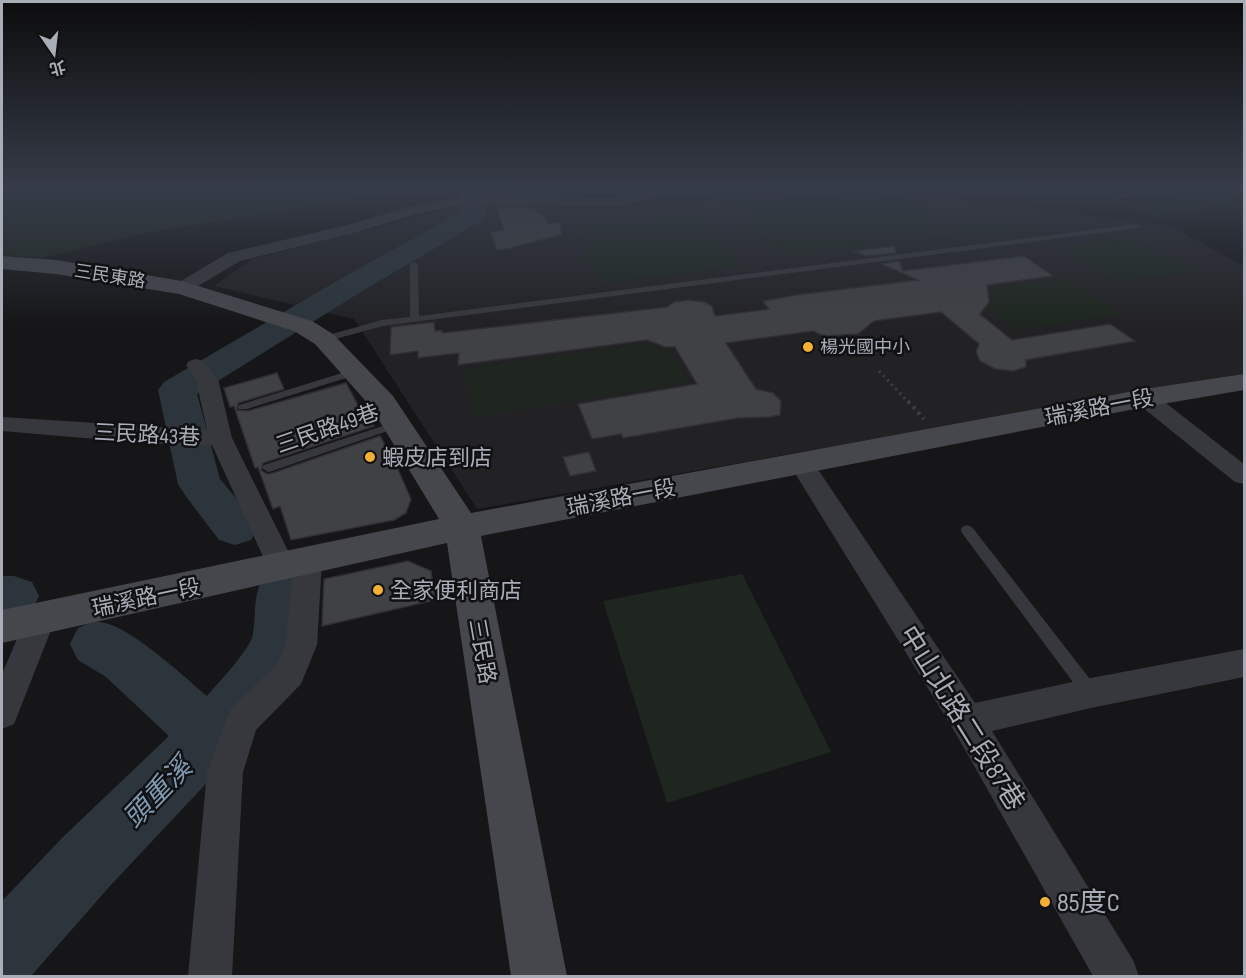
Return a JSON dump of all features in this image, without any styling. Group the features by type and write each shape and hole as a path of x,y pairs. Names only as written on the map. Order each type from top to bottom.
{"street":[{"path":"182,288 234,257 333,234"},
{"name":"三民東路","path":"2,262 56,267 182,288"},
{"name":"三民路","path":"182,288 275,316 313,333 383,402 462,527 539,976"},
{"path":"201,372 220,438"},
{"name":"瑞溪路一段","path":"2,627 462,527 1145,398 1245,382"},
{"path":"1145,398 1245,476"},
{"name":"三民路43巷","path":"2,424 155,436 220,438 295,565"},
{"name":"中山北路二段87巷","path":"800,462 967,721 1117,976"},
{"path":"210,976 225,772 242,721 289,674 301,645 295,565"},
{"path":"2,713 40,620"},
{"path":"967,721 1091,693 1245,663"}],"lane":[{"path":"313,333 1077,234"},
{"path":"414,264 415,319"},
{"path":"243,407 355,372"},
{"name":"三民路49巷","path":"268,468 398,424"},
{"path":"967,530 1091,693"}],"path":[{"path":"879,372 922,416"}],"shaded area":[{"path":"2,234 146,234 42,258 2,255"},
{"name":"楊光國中小","path":"352,234 1184,234 1244,266 1244,374 477,509 354,319 214,286 252,259"},
{"path":"575,234 716,234 742,266 600,284"},
{"path":"751,234 978,234 787,256"},
{"path":"1134,238 1194,271 1115,282 1060,246"},
{"path":"1068,278 1122,315 1016,330 987,307 995,302 993,295 985,289"},
{"path":"649,343 671,352 689,382 474,417 465,369"},
{"path":"742,574 831,752 667,803 603,601"}],"building":[{"path":"491,234 562,234 511,248 497,250"},
{"path":"894,246 896,253 866,256 854,251"},
{"path":"1024,256 1053,276 987,285 989,302 980,314 1012,340 1110,324 1135,341 1026,360 1026,367 1013,371 995,369 980,361 976,352 979,344 941,312 874,321 858,334 824,336 813,331 726,343 756,389 773,393 781,401 780,415 738,418 623,438 621,434 592,439 578,404 697,384 675,347 665,347 647,340 458,365 459,353 418,358 418,351 390,355 391,327 434,322 435,331 442,330 442,333 667,307 674,302 689,300 704,302 712,306 715,316 769,309 763,301 796,295 918,280 882,264 899,261 903,271"},
{"path":"277,373 284,389 238,403 237,410 248,411 346,383 359,407 362,406 374,426 263,463 261,470 267,474 273,473 380,436 411,499 406,513 394,520 291,540 280,506 273,509 258,467 255,468 234,406 230,407 224,388"},
{"path":"589,452 596,471 570,476 563,457"},
{"name":"全家便利商店","path":"408,561 431,571 435,600 322,626 324,579"}],"waterway":[{"path":"235,528 200,484 177,390 441,234"},
{"path":"211,736 256,679 279,642 280,593"},
{"name":"頭重溪","path":"2,596 14,596"},
{"name":"頭重溪","path":"97,644 125,660 211,736"},
{"name":"頭重溪","path":"2,954 86,862 211,736"}],"place":[{"name":"楊光國中小","path":"808,347"},
{"name":"蝦皮店到店","path":"370,457"},
{"name":"全家便利商店","path":"378,590"},
{"name":"85度C","path":"1045,902"}]}
